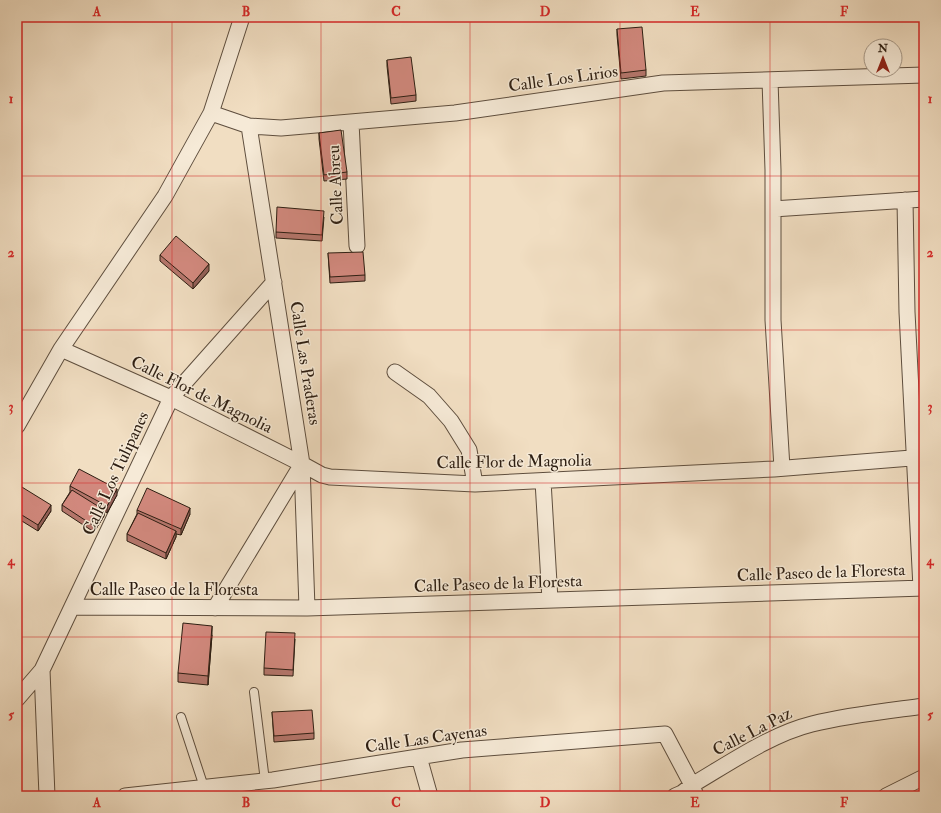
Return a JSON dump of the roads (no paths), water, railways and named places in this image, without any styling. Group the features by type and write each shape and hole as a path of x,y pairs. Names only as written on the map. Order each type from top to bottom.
{"street":[{"path":"17,426 61,349 165,196 211,113 242,17"},
{"name":"Calle Los Lirios","path":"211,113 249,126 281,128 455,113 663,83 924,75"},
{"path":"770,80 773,209 773,320 782,468"},
{"name":"Calle Abreu","path":"351,122 357,246"},
{"name":"Calle Las Praderas","path":"249,126 302,464 307,608"},
{"path":"773,209 924,199"},
{"path":"905,200 907,312 919,457 922,588"},
{"name":"Calle Los Tulipanes","path":"17,699 42,670 171,398 274,282"},
{"name":"Calle Flor de Magnolia","path":"61,349 171,398 322,475 330,477 475,484 782,468 919,457"},
{"path":"395,372 428,396 451,421 469,450 475,484"},
{"path":"215,608 302,464"},
{"path":"543,481 550,600"},
{"name":"Calle Paseo de la Floresta","path":"72,607 307,608 922,588"},
{"path":"42,670 47,796"},
{"name":"Calle La Paz","path":"675,796 694,791 775,737 811,724 866,713 924,706"},
{"name":"Calle Las Cayenas","path":"125,796 264,781 462,750 665,734 694,791"},
{"path":"419,757 430,796"},
{"path":"886,796 924,777"}],"lane":[{"path":"254,692 264,781"},
{"path":"181,717 204,787"}]}
